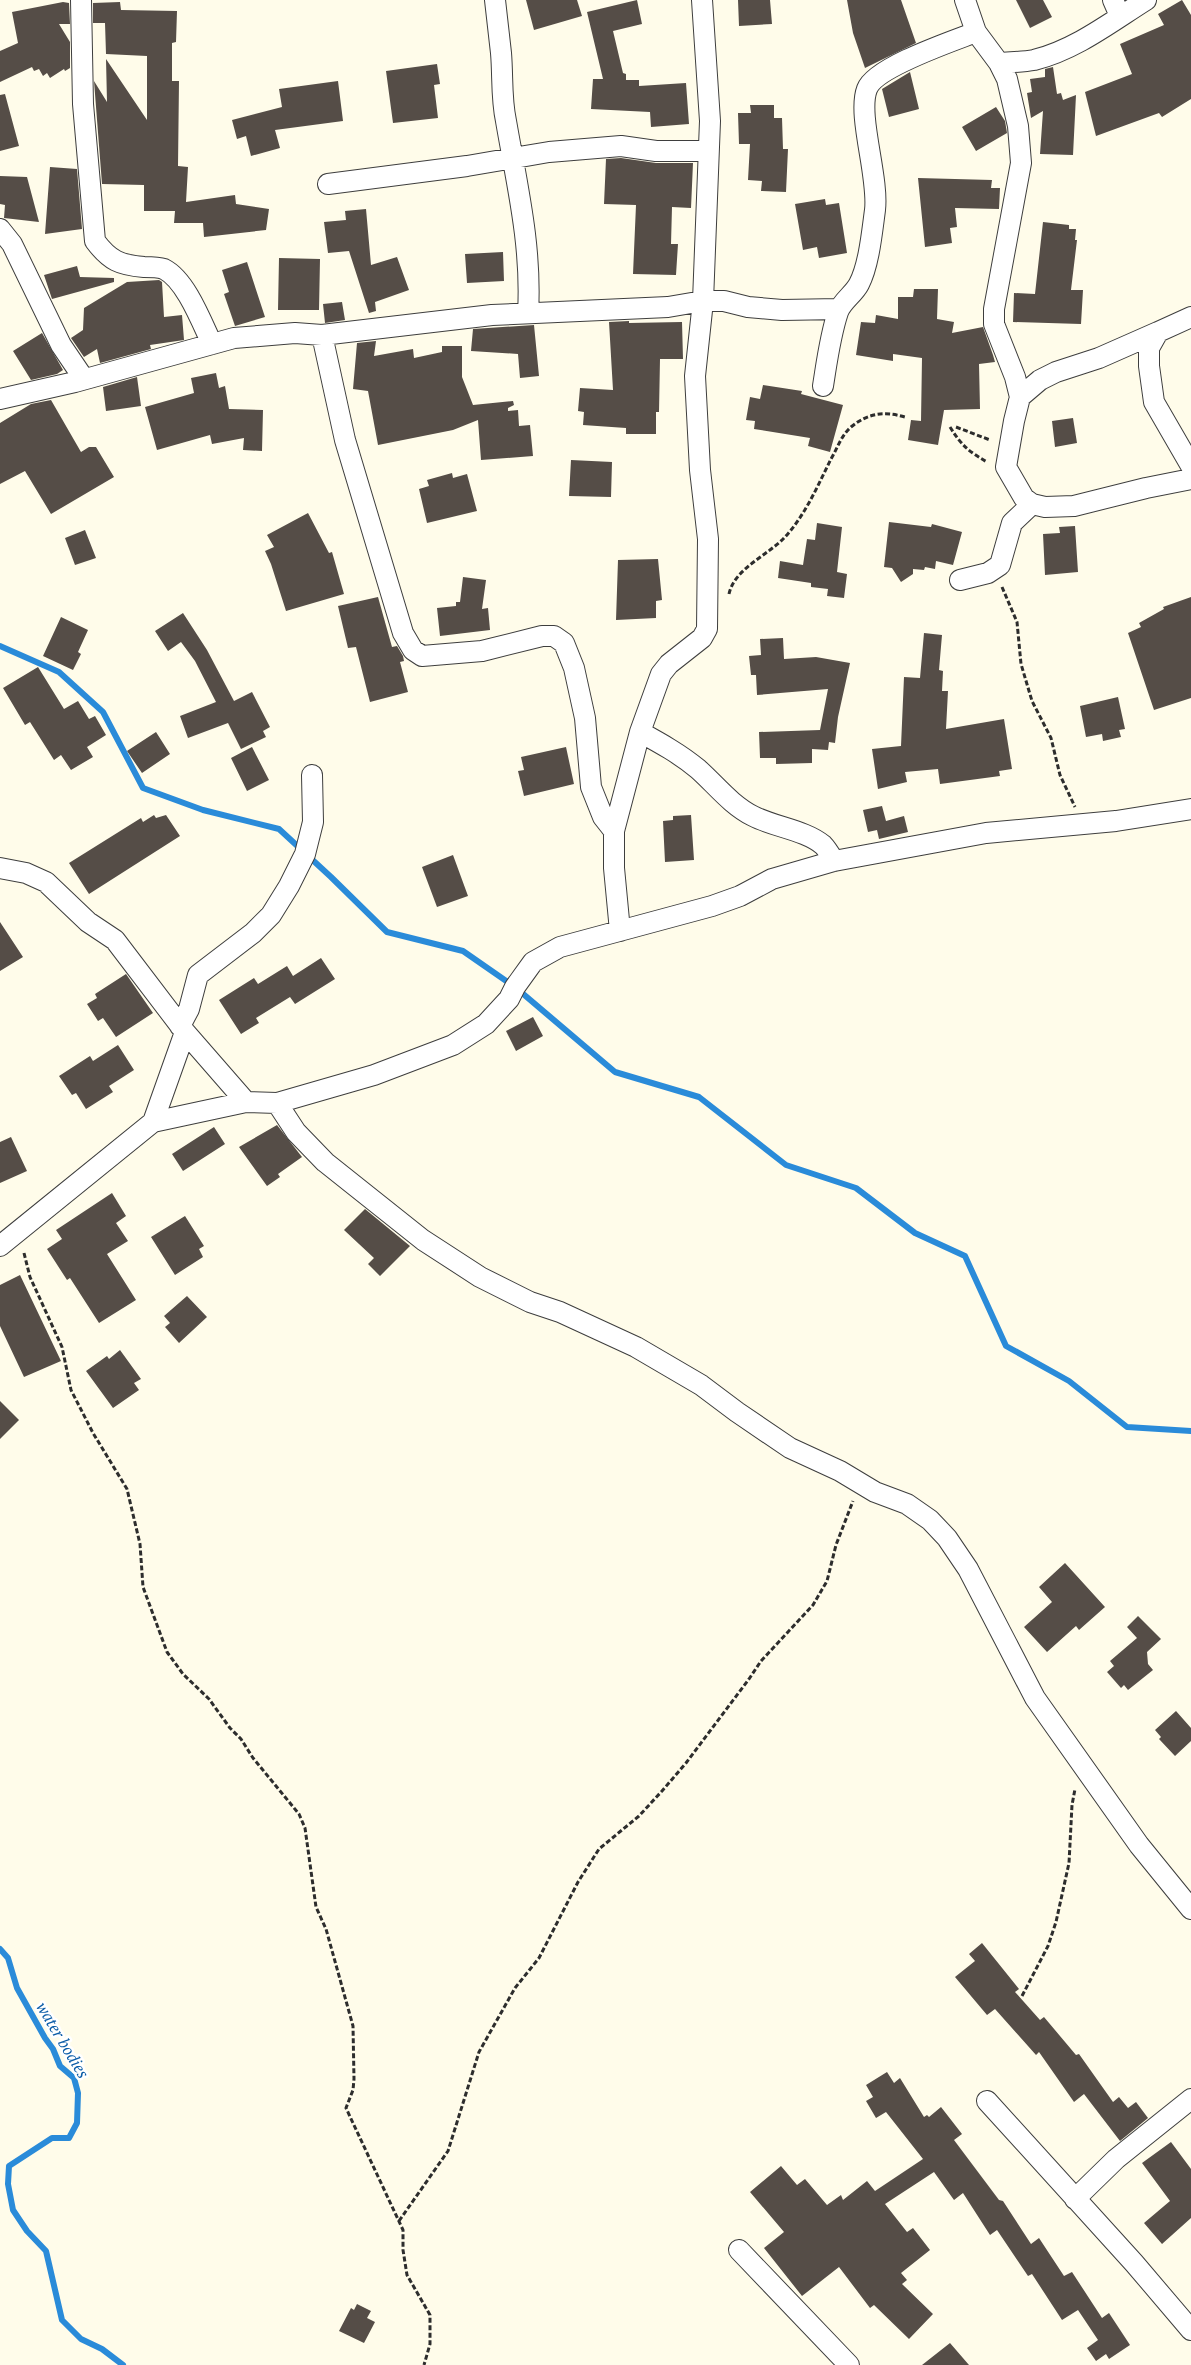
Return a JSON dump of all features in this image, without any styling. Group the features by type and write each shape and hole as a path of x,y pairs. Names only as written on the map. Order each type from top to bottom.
{"street":[{"path":"81,0 83,104 95,241 104,254 119,263 162,268 171,274 199,315 212,344"},
{"path":"495,0 501,54 501,89 514,157 526,240 530,282 528,312"},
{"path":"620,931 614,868 614,831 640,732 661,674 669,664 702,638 707,629 708,539 700,470 695,376 703,301 707,151 710,121 702,0"},
{"path":"965,0 976,32 999,63 1007,79 1018,126 1021,163 997,288 994,324 1015,377 1020,397 1006,467 1024,498 1032,504 1046,507 1074,506 1191,479"},
{"path":"999,63 1033,60 1057,53 1092,34 1117,8 1146,0"},
{"path":"823,386 829,348 839,309 859,284 869,252 875,208 873,166 864,106 867,89 875,77 896,65 976,32"},
{"path":"328,184 370,180 549,152 621,146 656,151 707,151"},
{"path":"0,229 12,244 32,281 61,345 84,379"},
{"path":"0,399 84,379 234,338 287,334 322,335 492,315 668,307 703,301 724,301 748,307 782,310 839,309"},
{"path":"1020,397 1040,380 1056,372 1099,358 1191,317"},
{"path":"1158,332 1149,348 1149,366 1154,402 1191,466"},
{"path":"322,335 345,440 402,633 413,650 422,656 482,652 542,636 554,636 564,643 574,668 585,718 591,787 603,817 614,831"},
{"path":"960,580 988,572 1000,565 1012,523 1032,504"},
{"path":"640,732 678,754 698,770 721,793 751,815 783,829 807,836 824,846 834,860"},
{"path":"153,1122 198,975 253,933 271,914 289,886 305,854 313,822 312,775"},
{"path":"0,1246 153,1122 246,1102 277,1103 374,1076 453,1045 486,1024 508,999 533,962 560,947 712,906 740,896 772,879 834,860 986,834 1086,824 1191,809"},
{"path":"0,868 26,873 46,882 88,922 115,940 183,1029 246,1102"},
{"path":"277,1103 296,1132 325,1162 361,1192 447,1256 480,1277 530,1302 560,1312 636,1347 701,1385 790,1448 840,1471 875,1492 907,1504 930,1520 947,1538 986,1602 1001,1636 1035,1698 1139,1845 1191,1909"},
{"path":"1075,2198 1116,2159 1191,2099"},
{"path":"987,2102 1075,2198 1191,2330"},
{"path":"739,2250 849,2365"}],"path":[{"path":"728,598 734,582 785,537 813,495 841,438 850,428 864,417 877,414 891,413 905,417"},
{"path":"956,426 990,440 1006,467"},
{"path":"950,427 961,444 969,452 989,464 1006,467"},
{"path":"1000,565 1002,586 1017,622 1021,664 1032,701 1051,738 1060,775 1069,797 1086,824"},
{"path":"18,1232 30,1277 62,1347 71,1390 93,1433 127,1489 137,1528 143,1587 167,1652 183,1674 209,1699 230,1728 241,1739 253,1758 299,1814 305,1828 316,1907 326,1930 353,2026 354,2079 353,2090 346,2108 403,2230 403,2250 407,2275 430,2315 430,2344 424,2365"},
{"path":"399,2221 448,2151 479,2052 515,1988 539,1958 598,1849 639,1816 686,1763 750,1679 761,1661 812,1605 827,1581 836,1545 860,1484"},
{"path":"1022,1996 1048,1946 1056,1922 1069,1863 1072,1805 1081,1763"}],"building":[{"path":"526,0 577,0 582,16 534,30"},
{"path":"637,0 642,24 613,31 623,73 626,74 626,80 639,80 639,86 686,83 689,124 651,127 650,112 591,109 593,79 603,79 587,12"},
{"path":"738,0 770,0 772,24 739,26"},
{"path":"847,0 901,0 916,43 865,68 853,33"},
{"path":"1016,0 1043,0 1052,17 1030,28"},
{"path":"1182,0 1191,15 1191,99 1162,117 1159,113 1096,136 1085,92 1132,74 1120,44 1164,25 1158,14"},
{"path":"63,2 69,3 70,24 59,24 70,42 70,68 65,71 64,69 50,78 47,73 43,76 39,69 34,71 32,67 0,82 0,51 18,43 12,12"},
{"path":"120,2 121,10 177,11 176,42 172,43 172,81 179,81 178,166 188,167 186,202 235,195 236,204 269,209 266,230 204,237 203,223 174,223 175,211 144,211 144,185 102,184 94,81 107,102 106,59 147,120 147,56 106,54 105,23 93,23 93,3"},
{"path":"437,64 440,84 434,85 438,118 393,123 386,71"},
{"path":"1053,67 1057,94 1061,93 1063,100 1076,95 1073,155 1040,154 1043,111 1031,118 1027,93 1032,92 1030,79 1045,77 1045,69"},
{"path":"910,72 919,109 889,117 882,89"},
{"path":"338,81 343,121 275,130 280,148 251,156 246,136 237,139 232,120 282,107 279,89"},
{"path":"5,94 19,146 0,151 0,95"},
{"path":"750,105 774,105 774,118 782,118 783,149 788,149 786,192 761,191 762,181 748,180 750,144 739,144 738,113 751,113"},
{"path":"996,107 1005,121 1007,133 976,151 962,127"},
{"path":"621,158 656,163 693,163 691,208 672,207 671,244 678,244 676,275 633,274 636,205 604,204 606,159"},
{"path":"50,167 77,169 82,229 45,234"},
{"path":"0,176 27,177 39,222 4,218 5,205 0,204"},
{"path":"918,178 992,180 991,188 1000,188 999,209 955,208 957,227 950,228 952,243 925,247"},
{"path":"825,199 826,205 839,203 847,253 819,258 817,247 803,250 795,204"},
{"path":"366,209 371,265 397,257 409,290 375,302 376,311 369,313 349,251 328,253 324,222 346,220 345,211"},
{"path":"1043,222 1069,225 1069,229 1076,229 1075,240 1077,240 1071,290 1083,290 1081,324 1013,322 1014,293 1035,294"},
{"path":"503,252 504,281 467,283 465,254"},
{"path":"279,258 320,259 319,310 278,310"},
{"path":"247,262 265,317 235,326 224,294 229,292 222,270"},
{"path":"77,266 80,277 114,278 114,282 52,299 44,275"},
{"path":"159,280 162,282 164,317 182,315 184,340 150,345 151,349 100,363 97,349 84,357 71,338 83,330 84,308 127,282"},
{"path":"914,289 938,289 937,319 954,322 952,333 983,327 995,362 979,364 980,409 944,410 938,445 908,440 911,420 921,421 922,358 893,354 893,361 856,355 861,322 875,323 876,315 898,319 898,297 913,297"},
{"path":"342,302 345,320 325,323 323,304"},
{"path":"629,321 629,323 682,322 683,359 660,359 659,412 656,412 656,434 626,434 626,428 583,425 584,412 578,411 580,388 613,390 609,322"},
{"path":"534,325 539,376 520,378 518,354 471,351 473,329"},
{"path":"42,333 63,370 57,374 31,380 13,351"},
{"path":"376,341 374,356 413,349 414,358 442,352 442,346 462,346 462,377 473,405 513,401 514,405 508,408 508,411 518,410 519,426 530,425 533,456 481,460 478,420 453,430 378,445 368,391 353,389 357,343"},
{"path":"216,373 219,388 225,386 229,409 263,410 262,451 243,450 244,438 212,444 210,435 157,450 145,407 194,393 191,378"},
{"path":"137,377 141,406 106,411 103,387"},
{"path":"763,385 802,391 801,394 843,405 830,452 808,446 810,438 754,429 755,421 746,420 750,397 760,399"},
{"path":"51,400 81,452 89,447 96,447 114,477 51,514 25,471 0,484 0,423 31,404"},
{"path":"1073,418 1077,443 1055,447 1052,421"},
{"path":"571,460 612,462 611,497 569,496"},
{"path":"452,473 453,478 467,474 477,511 427,523 419,489 429,486 427,480"},
{"path":"308,513 329,553 332,552 344,594 286,611 265,551 274,547 267,535"},
{"path":"889,522 931,527 932,524 962,532 953,565 936,561 935,569 925,567 924,570 913,569 913,574 901,582 892,568 884,567"},
{"path":"817,523 842,527 837,572 847,574 844,598 827,596 828,589 811,587 811,583 778,578 780,561 803,565 807,539 815,540"},
{"path":"1075,526 1078,572 1045,575 1043,534 1060,533 1059,527"},
{"path":"85,530 96,558 75,565 65,538"},
{"path":"658,559 662,600 656,601 656,618 616,620 618,560"},
{"path":"463,577 486,580 482,609 488,608 490,630 440,636 437,608 456,606 456,602 460,602"},
{"path":"378,597 392,647 397,646 403,656 404,661 400,662 408,692 370,702 356,647 348,648 338,606"},
{"path":"1191,597 1191,698 1154,710 1128,633 1141,627 1139,623 1164,609 1163,607"},
{"path":"183,613 207,650 234,701 252,692 270,727 263,731 266,737 241,749 228,723 188,738 180,716 216,702 195,661 181,642 168,651 155,631"},
{"path":"61,617 88,630 78,652 81,654 73,670 43,656"},
{"path":"924,633 942,635 939,670 943,671 942,691 948,691 946,729 1004,719 1012,769 999,771 1000,776 940,784 938,769 905,772 907,782 878,789 872,749 901,746 904,677 920,678"},
{"path":"783,638 784,659 816,657 850,663 838,717 835,743 829,742 828,750 812,749 812,763 776,764 776,758 760,758 759,732 820,730 828,689 757,695 756,675 751,675 749,656 761,655 760,639"},
{"path":"38,667 64,709 78,701 89,719 95,716 106,735 87,747 93,757 71,770 61,755 54,760 30,722 25,725 3,688"},
{"path":"1118,697 1125,729 1119,730 1121,737 1103,741 1102,734 1086,737 1080,706"},
{"path":"156,732 170,754 142,773 127,751"},
{"path":"252,747 269,780 247,791 231,758"},
{"path":"566,747 574,784 524,796 518,771 524,770 521,757"},
{"path":"882,806 886,821 904,816 908,832 879,839 877,830 868,832 863,810"},
{"path":"154,815 156,818 166,815 180,836 89,894 69,863 141,818 143,822"},
{"path":"691,815 694,860 665,862 663,821 673,820 673,816"},
{"path":"453,855 468,896 437,907 422,867"},
{"path":"0,922 23,957 0,971"},
{"path":"321,958 335,979 295,1004 290,997 256,1018 259,1023 241,1034 219,1000 254,978 258,984 287,966 293,976"},
{"path":"126,974 153,1013 116,1037 103,1018 98,1021 87,1004 97,998 95,994"},
{"path":"533,1017 543,1036 516,1051 506,1031"},
{"path":"118,1045 134,1070 109,1086 113,1092 86,1109 76,1093 72,1095 59,1076 90,1056 93,1061"},
{"path":"277,1125 302,1157 278,1174 280,1177 267,1186 239,1147"},
{"path":"214,1127 225,1144 183,1171 172,1154"},
{"path":"11,1137 27,1171 0,1183 0,1142"},
{"path":"112,1193 126,1216 116,1223 128,1241 107,1254 136,1300 99,1323 70,1278 67,1280 47,1249 62,1239 56,1230"},
{"path":"365,1209 410,1246 380,1276 368,1264 374,1258 344,1230"},
{"path":"185,1216 204,1246 199,1249 203,1257 175,1275 151,1237"},
{"path":"20,1275 61,1361 24,1377 0,1326 0,1285"},
{"path":"187,1296 207,1317 179,1343 165,1327 170,1323 164,1316"},
{"path":"120,1350 141,1379 134,1383 139,1390 113,1408 86,1371 107,1356 109,1359"},
{"path":"0,1401 19,1420 0,1439"},
{"path":"1065,1563 1105,1607 1079,1630 1076,1626 1047,1652 1024,1627 1052,1602 1039,1587"},
{"path":"1138,1616 1161,1639 1147,1652 1148,1664 1153,1670 1128,1690 1124,1685 1121,1688 1107,1672 1114,1666 1110,1661 1137,1638 1127,1627"},
{"path":"1176,1711 1191,1728 1191,1741 1175,1756 1159,1739 1161,1737 1155,1730"},
{"path":"982,1943 1019,1989 1015,1992 1040,2020 1044,2017 1076,2055 1079,2054 1113,2102 1119,2097 1128,2108 1136,2102 1148,2118 1120,2141 1084,2094 1074,2102 1039,2052 1036,2055 995,2009 987,2015 955,1977 975,1961 969,1954"},
{"path":"887,2072 894,2083 900,2078 924,2117 927,2115 929,2117 941,2107 962,2134 954,2140 999,2200 1003,2201 1031,2244 1039,2238 1064,2276 1072,2272 1102,2318 1109,2313 1130,2345 1109,2359 1106,2354 1096,2361 1087,2348 1098,2340 1078,2310 1062,2320 1032,2274 1028,2276 997,2230 990,2235 963,2193 954,2200 934,2172 885,2204 907,2232 913,2228 930,2250 901,2273 907,2280 902,2284 933,2314 909,2339 874,2305 870,2308 839,2267 802,2296 764,2248 784,2232 750,2192 781,2166 797,2185 805,2179 827,2205 841,2195 843,2200 867,2181 875,2191 923,2159 886,2112 876,2118 866,2101 873,2097 866,2085"},
{"path":"1171,2142 1191,2169 1191,2218 1162,2244 1144,2223 1170,2201 1142,2163"},
{"path":"357,2304 371,2311 367,2318 375,2322 364,2343 339,2331 351,2308 354,2310"},
{"path":"950,2343 969,2365 922,2365"}],"waterway":[{"path":"0,646 59,672 103,712 143,788 203,810 279,829 387,932 463,951 515,987 615,1072 699,1097 786,1165 856,1188 915,1233 965,1256 1006,1346 1069,1381 1127,1427 1191,1431"},
{"name":"water bodies","path":"0,1949 8,1958 17,1988 53,2049 60,2066 74,2078 78,2093 77,2123 69,2138 52,2138 9,2166 8,2184 13,2210 27,2231 46,2251 62,2320 81,2339 102,2349 123,2365"}]}
